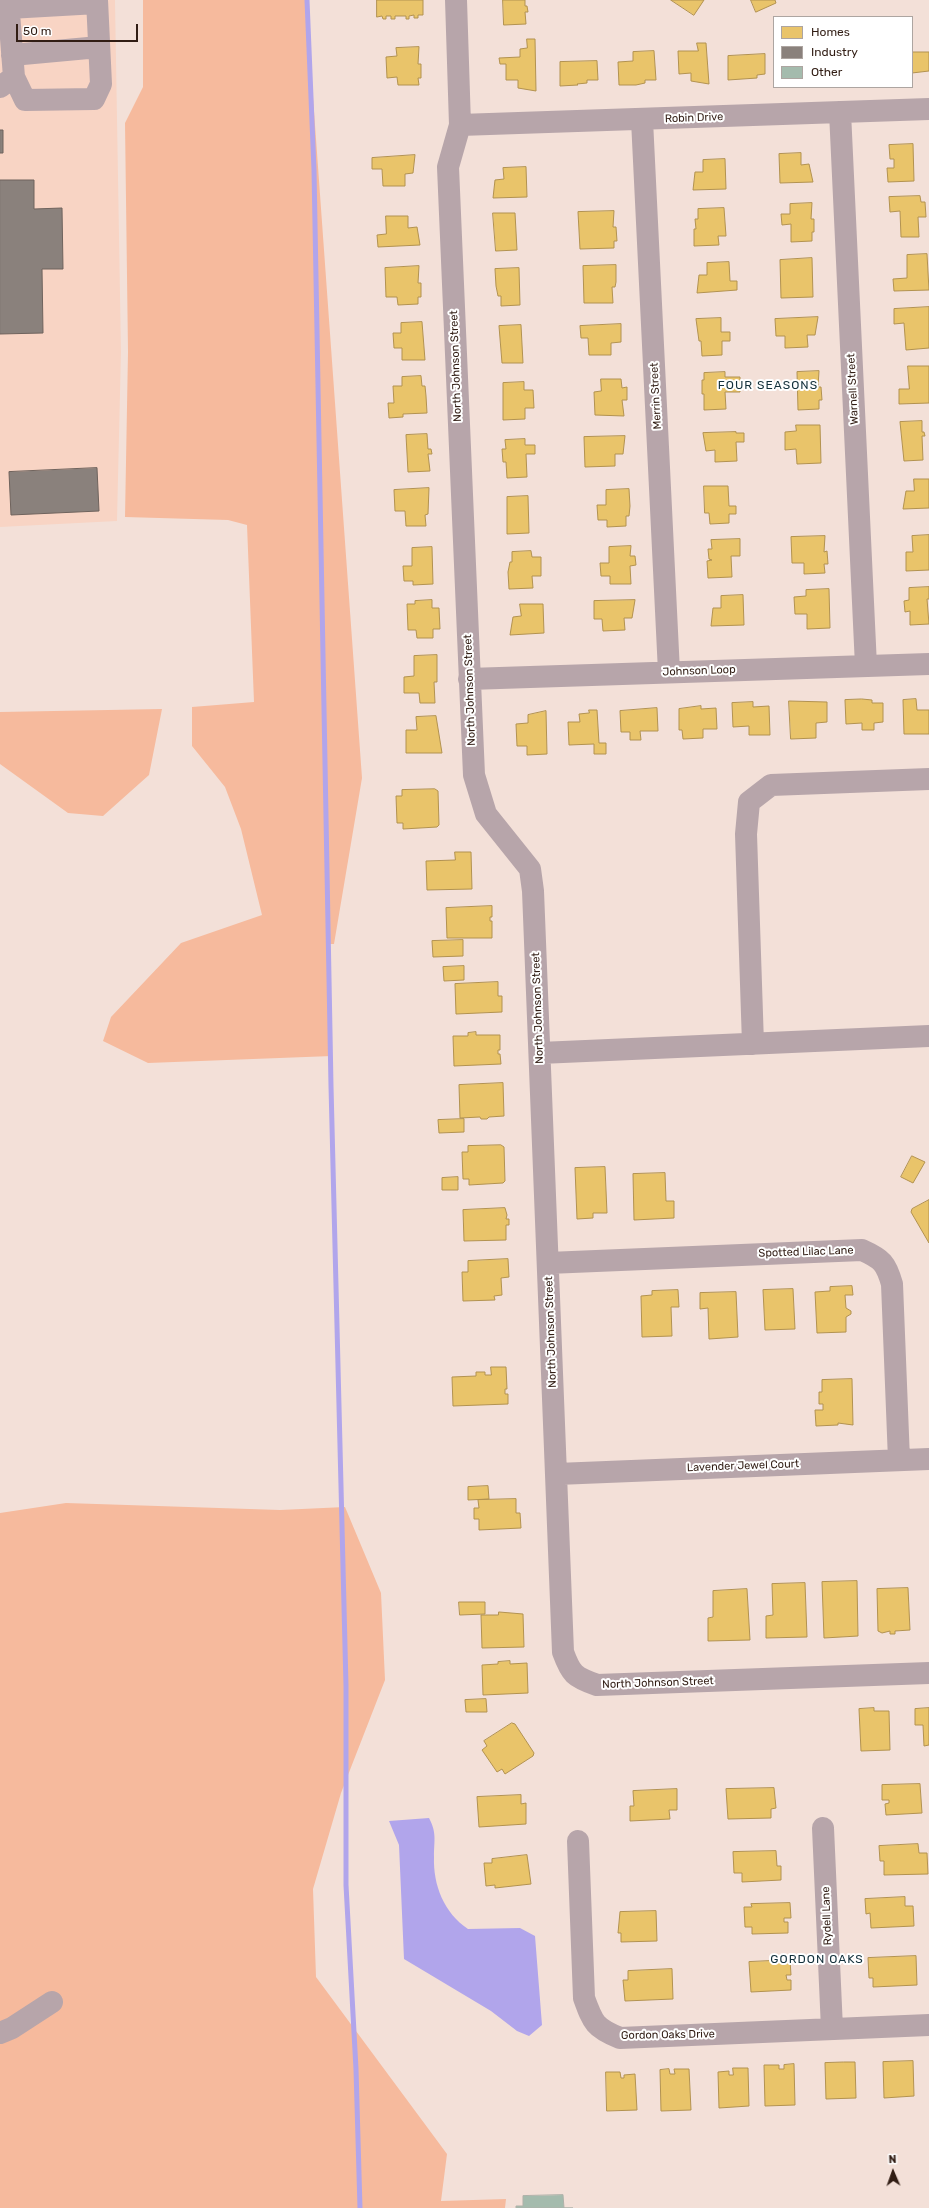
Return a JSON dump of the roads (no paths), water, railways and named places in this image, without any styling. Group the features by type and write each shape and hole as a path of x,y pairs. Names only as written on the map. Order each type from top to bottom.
{"street":[{"name":"North Johnson Street","path":"456,0 460,125 448,166 474,775 486,814 530,870 533,891 563,1652 569,1668 579,1679 597,1685 929,1673"},
{"path":"97,2 101,84 94,100 25,100 7,82 12,55 9,4 97,2"},
{"path":"12,55 99,47"},
{"name":"Robin Drive","path":"460,125 642,120 929,109"},
{"name":"Warnell Street","path":"840,112 866,666"},
{"name":"Merrin Street","path":"642,120 669,672"},
{"name":"Johnson Loop","path":"469,679 929,664"},
{"path":"753,1044 746,834 749,802 771,785 929,780"},
{"path":"540,1053 929,1036"},
{"name":"Spotted Lilac Lane","path":"548,1263 862,1250 876,1256 886,1266 892,1284 899,1460"},
{"name":"Lavender Jewel Court","path":"557,1474 929,1459"},
{"name":"Rydell Lane","path":"823,1828 832,2029"},
{"name":"Gordon Oaks Drive","path":"578,1841 584,1998 592,2021 606,2032 620,2038 929,2025"},
{"path":"0,2033 12,2028 52,2002"}],"waterway":[{"path":"307,0 314,170 331,1086 346,1686 346,1885 356,2069 360,2208"}],"district":[{"name":"FOUR SEASONS","path":"768,386"},
{"name":"GORDON OAKS","path":"817,1960"}]}
